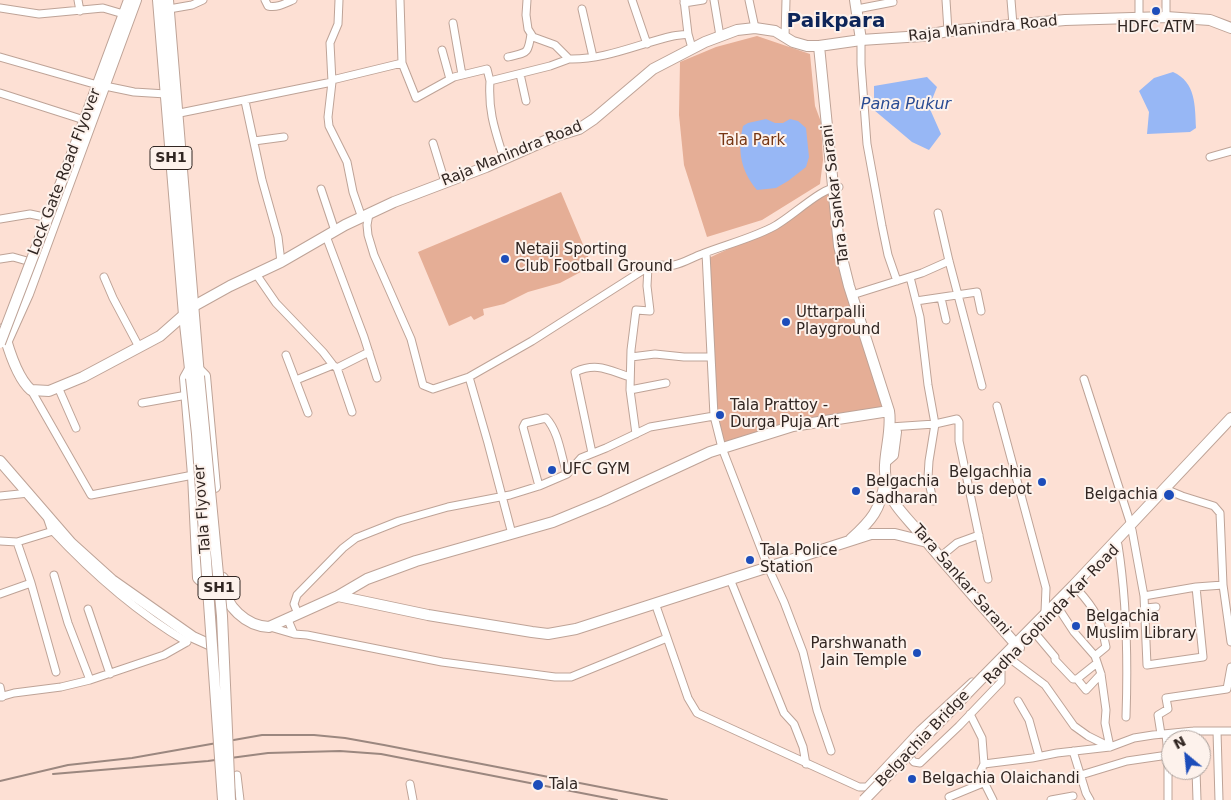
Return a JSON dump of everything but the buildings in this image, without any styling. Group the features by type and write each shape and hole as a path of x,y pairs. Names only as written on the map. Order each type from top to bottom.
{"street":[{"path":"78,0 80,11"},
{"path":"3,343 28,294 100,85 124,0"},
{"name":"Lock Gate Road Flyover","path":"3,343 129,0"},
{"path":"136,0 100,85 81,119 2,328 3,343 24,384 31,390 91,495 193,475"},
{"name":"SH1","path":"158,0 166,94 172,114 194,306 195,373"},
{"path":"168,5 192,5 203,0"},
{"path":"265,0 268,6 282,6 293,0"},
{"path":"339,0 338,24 330,43 332,81 328,126 335,135 347,162 353,192 366,216 368,235 374,256 411,339 423,385 433,389 468,377 532,341 648,266 656,263 672,266 772,228 836,186"},
{"path":"400,0 402,63 416,98 450,79 487,69 490,81 489,102 493,124 504,159"},
{"path":"527,0 526,15 528,29 533,37 554,45 569,59"},
{"path":"632,0 647,44"},
{"path":"692,48 688,34 684,2 703,0"},
{"path":"714,0 720,36"},
{"path":"749,0 755,28"},
{"path":"785,36 786,0"},
{"path":"946,0 948,31"},
{"path":"1011,0 1013,25"},
{"path":"1139,0 1139,18"},
{"path":"1166,0 1166,17"},
{"path":"893,2 856,5 861,40 867,144 888,255 898,281"},
{"name":"SH1","path":"168,5 172,114 184,315 195,373"},
{"path":"0,8 39,14 103,8 120,13"},
{"path":"582,9 593,58"},
{"name":"Raja Manindra Road","path":"31,390 49,390 83,377 160,336 194,306 394,202 504,159 556,136 579,129 594,119 653,69 692,48 737,30 755,28 774,32 785,36 793,42 807,46 822,46 861,40 922,36 948,31 1065,20 1166,17 1210,20 1231,28"},
{"path":"453,23 462,75"},
{"path":"508,57 526,52 529,48 531,34"},
{"path":"490,81 550,66 569,59 593,58 688,34"},
{"name":"Tara Sankar Sarani","path":"822,46 828,128 836,186 839,246 876,376 894,426 886,452 887,487 893,500 927,542 1017,645"},
{"path":"442,50 450,79"},
{"path":"0,57 100,85 134,92 166,94"},
{"path":"172,114 245,101 402,63"},
{"path":"520,74 526,101"},
{"path":"0,93 81,119"},
{"path":"245,101 278,237 281,262"},
{"path":"254,142 284,137"},
{"path":"433,143 445,182"},
{"path":"1210,156 1231,151"},
{"path":"321,189 330,234 377,378"},
{"path":"938,213 948,261 982,386"},
{"path":"0,219 30,214 44,216"},
{"path":"706,253 714,416 722,448 803,652 817,710 831,752"},
{"path":"0,259 13,257 27,261"},
{"path":"948,261 910,277 854,295 883,374 894,426 935,424 958,420 959,441 988,579"},
{"path":"636,434 630,390 631,357 636,310 650,311 647,286 648,266"},
{"path":"256,274 276,303 335,366 352,412"},
{"path":"104,276 113,298 139,347"},
{"path":"910,277 920,317 928,385 935,424 928,477 933,501"},
{"path":"916,301 978,292 981,311"},
{"path":"941,298 946,320"},
{"path":"296,380 369,352"},
{"path":"631,357 655,354 711,357"},
{"path":"286,355 308,413"},
{"path":"592,453 574,372 592,366 599,366 630,377"},
{"path":"223,578 200,580 198,578 193,475 185,378 195,373 205,376 223,578 224,593 230,606 244,618 264,627 294,634 442,662 555,677 571,677 667,638"},
{"name":"Tala Flyover","path":"195,373 197,434 223,800"},
{"name":"Tala Flyover","path":"195,373 222,616 230,800"},
{"path":"468,377 512,534"},
{"path":"1084,379 1131,528 1144,596 1147,665 1203,657 1196,587"},
{"path":"630,390 666,384"},
{"path":"58,387 76,428"},
{"path":"142,403 187,395"},
{"path":"996,406 1046,588 1047,615"},
{"path":"269,627 338,596 367,579 416,561 552,522 604,501 710,452 793,426 889,411"},
{"path":"298,614 294,604 297,595 343,548 356,538 399,521 448,507 502,497 539,486 567,474 581,458 650,427 714,416"},
{"path":"539,486 523,427 525,424 546,418 549,421 567,474"},
{"path":"985,679 1167,490 1231,418"},
{"path":"1167,490 1231,428"},
{"path":"0,461 45,512 54,528 100,579 162,628 187,642 164,655 90,680 1,697 0,687"},
{"path":"846,542 869,524 880,503 886,479"},
{"path":"1167,490 1214,506 1219,510 1222,585 1228,599 1231,642"},
{"path":"0,496 29,493"},
{"path":"54,528 112,580 193,637 213,646"},
{"path":"0,541 17,542 54,528"},
{"name":"Radha Gobinda Kar Road","path":"1057,605 1077,590 1131,528"},
{"path":"338,596 428,615 548,634 576,628 871,534 895,534 927,542"},
{"path":"940,557 957,543 979,536"},
{"path":"17,542 31,583 56,672"},
{"path":"1118,545 1123,580 1128,646 1126,717"},
{"path":"54,575 68,623 90,680"},
{"path":"730,579 774,692 784,713 794,724 803,748 806,764"},
{"path":"0,594 31,583"},
{"path":"1144,596 1196,587 1222,585"},
{"path":"1077,590 1092,605 1103,629 1106,647 1077,679"},
{"path":"656,603 688,698 697,714 859,787 867,787 920,730 991,664 1007,656"},
{"path":"1057,605 1074,632 1096,660 1101,674 1106,710 1105,722 1110,747"},
{"path":"1145,608 1156,607"},
{"path":"88,608 110,674"},
{"name":"Radha Gobinda Kar Road","path":"1017,645 1034,632 1047,615"},
{"path":"288,620 294,634"},
{"path":"1034,632 1055,657 1055,660 1073,680 1077,679 1086,690 1101,674"},
{"path":"1007,656 1045,685 1074,726 1088,736 1110,747"},
{"name":"Radha Gobinda Kar Road","path":"871,800 985,679 1001,668 1007,656"},
{"path":"1163,730 1158,715 1168,709 1166,698 1227,689 1231,667"},
{"path":"903,748 914,762 920,763 1001,682 1001,668"},
{"name":"Belgachia Bridge","path":"864,800 985,679"},
{"path":"1018,702 1029,720 1039,756"},
{"path":"970,714 982,738 984,764 980,772 983,783 992,800"},
{"path":"1211,731 1231,731"},
{"path":"1217,731 1219,800"},
{"path":"984,764 1110,747 1134,738 1161,734"},
{"path":"1073,751 1090,800"},
{"path":"1081,775 1127,761 1161,756"},
{"path":"237,775 240,800"},
{"path":"1168,780 1168,800"},
{"path":"1196,780 1197,800"},
{"path":"949,797 983,783"},
{"path":"410,784 413,800"},
{"path":"1051,800 1073,796"}],"green space":[{"name":"Tala Park","path":"757,36 810,54 815,106 821,122 823,160 820,184 762,220 707,237 684,165 679,115 680,62 716,47"},
{"name":"Uttarpalli Playground","path":"832,186 833,222 882,402 881,408 723,442 716,415 709,258 789,218 804,209"},
{"name":"Netaji Sporting Club Football Ground","path":"561,192 592,266 560,283 528,292 504,304 483,309 484,315 474,320 471,316 449,326 418,252"}],"water":[{"path":"1173,72 1181,76 1193,95 1196,128 1190,132 1147,134 1149,112 1139,91 1154,78"},
{"name":"Pana Pukur","path":"927,77 937,87 929,107 941,134 929,150 912,142 874,110 874,86"},
{"path":"766,119 775,123 783,123 790,119 798,121 806,128 809,157 806,167 788,181 776,188 757,190 744,168 740,144 741,135 743,126"}],"railway":[{"path":"0,781 68,765 132,758 262,735 314,735 384,745 667,800"},
{"path":"53,774 208,761 268,753 340,751 381,754 617,800"}],"place":[{"name":"HDFC ATM","path":"1156,11"},
{"name":"Netaji Sporting Club Football Ground","path":"505,259"},
{"name":"Uttarpalli Playground","path":"786,322"},
{"name":"Tala Prattoy - Durga Puja Art","path":"720,415"},
{"name":"UFC GYM","path":"552,470"},
{"name":"Belgachhia bus depot","path":"1042,482"},
{"name":"Belgachia Sadharan","path":"856,491"},
{"name":"Belgachia","path":"1169,495"},
{"name":"Tala Police Station","path":"750,560"},
{"name":"Belgachia Muslim Library","path":"1076,626"},
{"name":"Parshwanath Jain Temple","path":"917,653"},
{"name":"Belgachia Olaichandi","path":"912,779"},
{"name":"Tala","path":"538,785"}],"district":[{"name":"Paikpara","path":"836,22"}]}
